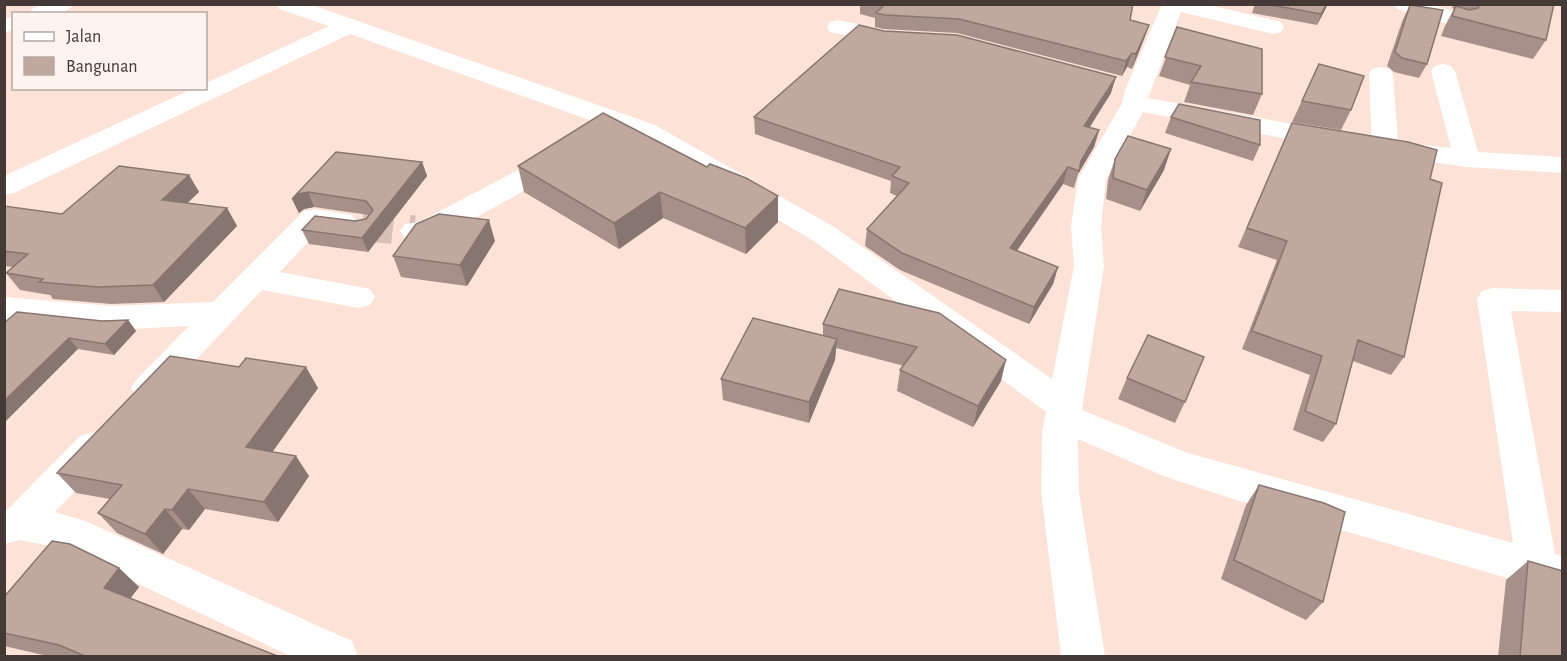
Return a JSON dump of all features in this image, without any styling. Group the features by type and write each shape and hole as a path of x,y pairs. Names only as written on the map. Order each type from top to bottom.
{"street":[{"path":"45,12 64,4"},
{"path":"287,4 646,131 824,234 1064,412 1179,466 1550,571 1493,299 1563,301"},
{"path":"1083,657 1060,492 1060,432 1089,266 1086,226 1092,179 1129,92 1174,4 1273,27"},
{"path":"1405,4 1458,20"},
{"path":"4,187 348,26"},
{"path":"838,27 883,38 916,40"},
{"path":"1443,71 1467,159"},
{"path":"1381,74 1385,148"},
{"path":"1129,92 1385,148 1467,159 1563,165"},
{"path":"418,232 526,177 612,119"},
{"path":"12,525 121,418 319,212 362,225"},
{"path":"254,278 359,297"},
{"path":"4,308 111,318 221,313"},
{"path":"12,525 71,533 336,657"}],"building":[{"path":"877,4 1133,4 1130,20 1149,25 1136,54 1132,53 1126,61 959,19 876,13 883,6"},
{"path":"1266,4 1327,4 1321,14"},
{"path":"1480,4 1554,4 1546,40 1452,16 1456,6 1469,10 1478,8"},
{"path":"1410,5 1443,10 1427,64 1402,58 1395,52"},
{"path":"859,25 884,31 957,35 1116,77 1084,126 1099,130 1081,161 1079,171 1068,167 1010,248 1058,267 1034,307 902,253 867,229 909,183 892,176 900,167 754,117"},
{"path":"1177,27 1262,49 1262,94 1191,82 1201,66 1165,57"},
{"path":"1319,64 1364,76 1351,110 1302,101"},
{"path":"1179,104 1260,120 1260,145 1171,117"},
{"path":"603,113 707,167 710,164 746,178 778,196 745,228 660,192 614,223 518,166"},
{"path":"1292,123 1408,142 1437,150 1430,179 1442,183 1404,357 1358,340 1336,424 1305,411 1322,356 1252,331 1287,241 1247,228"},
{"path":"1128,136 1171,149 1147,190 1113,178 1115,159"},
{"path":"336,152 422,162 362,238 302,230 315,216 355,221 366,219 373,210 366,201 308,192 297,194 292,199"},
{"path":"119,166 189,175 162,200 227,208 153,285 98,287 39,282 43,279 6,273 28,254 4,251 4,206 62,214"},
{"path":"439,214 489,220 460,265 393,256 416,224"},
{"path":"839,289 939,313 1006,360 978,406 900,370 917,347 823,324"},
{"path":"17,312 102,321 128,320 105,344 69,338 4,401 4,323"},
{"path":"753,318 837,339 809,402 721,379"},
{"path":"1148,335 1204,357 1185,402 1127,378"},
{"path":"170,356 239,367 246,358 306,367 246,447 296,456 264,502 188,489 172,510 165,509 145,534 98,513 122,485 57,473"},
{"path":"1259,485 1324,503 1345,512 1323,602 1234,560"},
{"path":"52,541 70,544 119,568 104,588 280,657 87,657 59,645 4,633 4,597"},
{"path":"1528,561 1563,571 1563,657 1520,657"}],"tunnel":[{"path":"362,225 414,231"}]}
